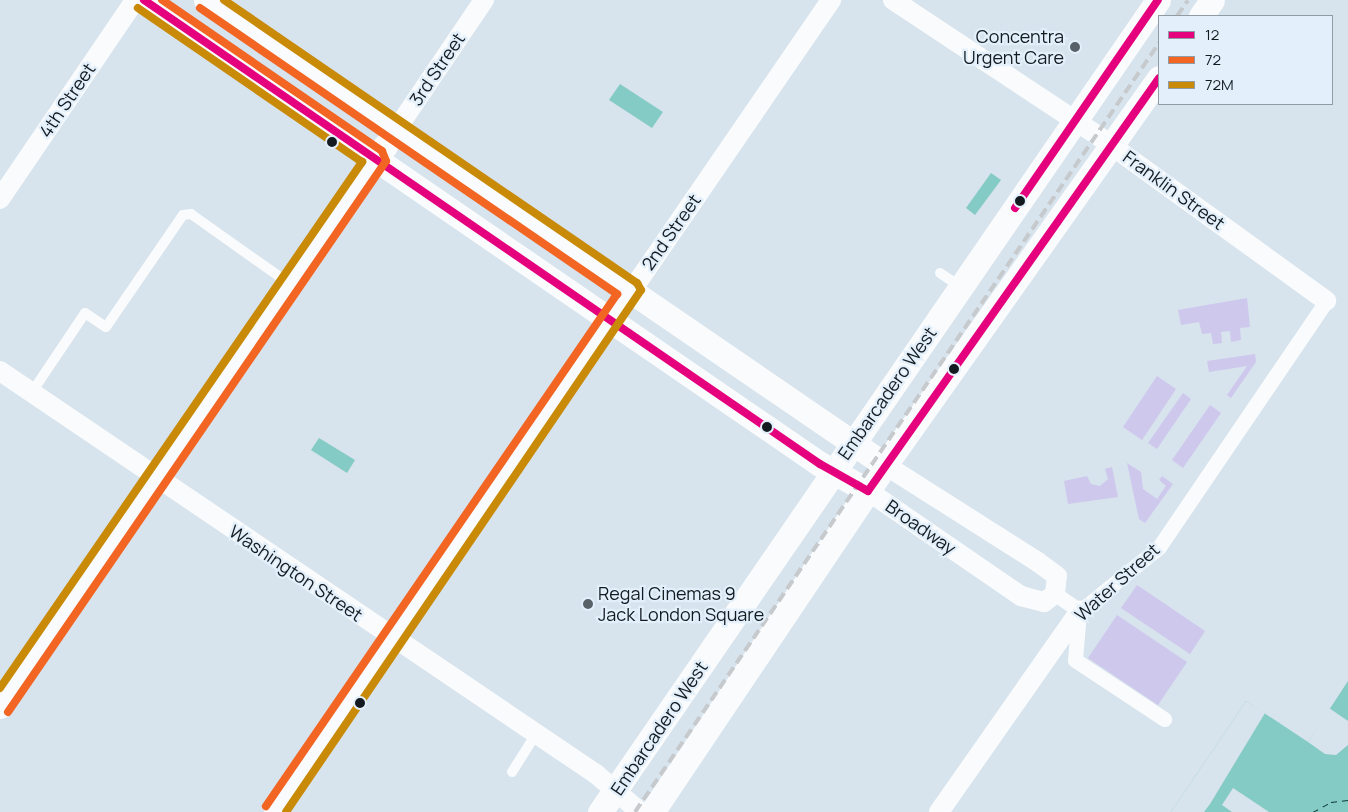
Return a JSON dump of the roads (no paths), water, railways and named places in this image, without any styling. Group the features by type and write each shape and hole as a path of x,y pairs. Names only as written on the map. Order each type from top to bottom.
{"street":[{"name":"4th Street","path":"0,199 135,0"},
{"name":"Broadway","path":"144,0 611,320 834,471 868,491 1021,596 1034,602 1044,602 1055,594 1057,576 1038,562 885,465 206,0"},
{"name":"3rd Street","path":"0,706 484,0"},
{"name":"2nd Street","path":"274,812 831,0"},
{"name":"Franklin Street","path":"893,0 1076,120 1326,301"},
{"name":"Embarcadero West","path":"600,812 1158,0"},
{"path":"1202,15 1212,0"},
{"path":"652,812 885,465 1113,146 1158,79"},
{"name":"Water Street","path":"939,812 1080,611 1159,547 1326,301"},
{"name":"Washington Street","path":"0,371 617,789 640,812"},
{"path":"1055,594 1080,611 1075,660 1164,719"}],"lane":[{"path":"32,392 86,313 106,327 182,214 191,214 290,284"},
{"path":"940,273 961,287"},
{"path":"512,772 536,734"}],"railway":[{"path":"1178,15 1188,0"},
{"path":"635,812 1158,44"}],"place":[{"name":"Concentra Urgent Care","path":"1075,47"},
{"name":"Regal Cinemas 9 Jack London Square","path":"588,604"}]}
